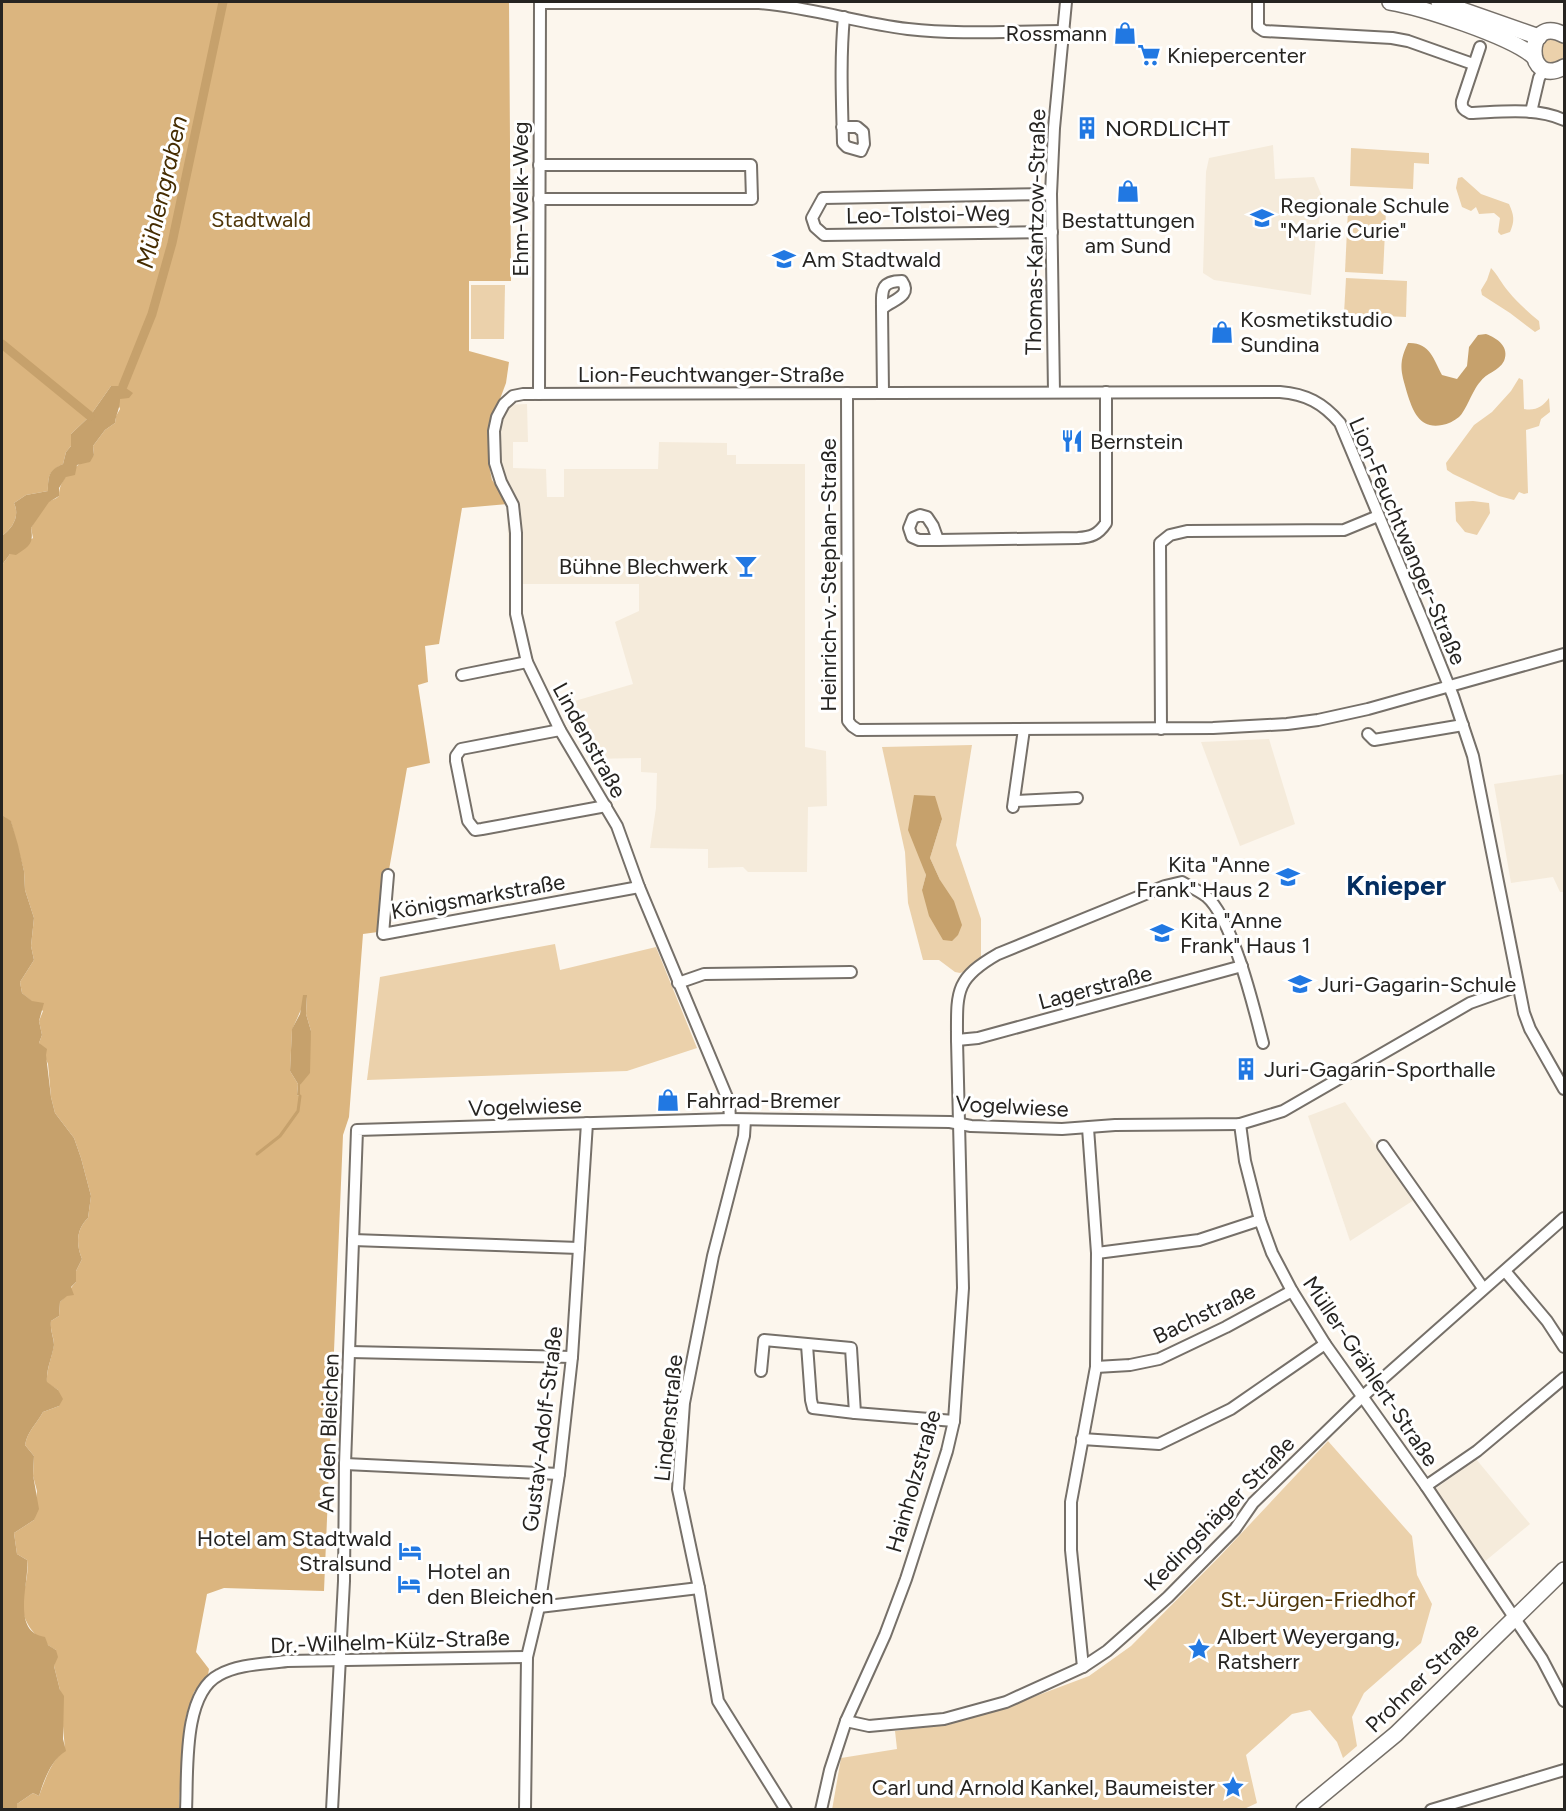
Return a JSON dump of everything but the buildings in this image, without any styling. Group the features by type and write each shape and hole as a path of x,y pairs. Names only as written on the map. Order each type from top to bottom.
{"main road":[{"path":"1390,2 1496,36 1533,56 1544,69 1552,71 1563,69"},
{"path":"1439,2 1539,37"},
{"path":"1533,56 1535,42 1539,37 1548,31 1562,29"},
{"name":"Prohner Straße","path":"1304,1809 1396,1734 1564,1570"}],"street":[{"name":"Thomas-Kantzow-Straße","path":"1054,392 1051,194 1054,128 1066,2"},
{"path":"1258,2 1258,27 1264,31 1392,38 1473,64"},
{"name":"Ehm-Welk-Weg","path":"539,394 540,3 759,3 789,6 844,17"},
{"path":"842,127 844,17 930,31 1064,31"},
{"path":"1480,47 1461,105 1465,111 1470,113 1531,112 1557,116 1564,120"},
{"path":"1531,112 1539,78 1544,69"},
{"path":"539,165 751,165 752,200 539,200"},
{"name":"Leo-Tolstoi-Weg","path":"1051,194 823,198 812,218 815,226 824,235 1052,232"},
{"path":"882,309 883,392"},
{"path":"938,540 1078,538 1092,537 1101,530 1106,523 1106,392"},
{"name":"Lion-Feuchtwanger-Straße","path":"539,394 1280,392 1309,397 1321,404 1340,423 1463,725 1476,768 1518,987"},
{"name":"Heinrich-v.-Stephan-Straße","path":"847,393 848,722 858,730 1246,728 1318,720 1368,709 1564,654"},
{"name":"Lindenstraße","path":"539,394 513,396 504,404 494,426 495,463 501,482 513,505 516,533 516,614 527,662 560,730 617,826 639,887 729,1102 729,1119"},
{"path":"1161,729 1160,543 1170,535 1187,531 1344,530 1378,516"},
{"path":"462,675 527,662"},
{"path":"1368,734 1374,740 1463,725"},
{"path":"1024,729 1013,804 1077,798"},
{"path":"560,730 461,749 456,756 456,761 468,821 475,830 606,806"},
{"name":"Königsmarkstraße","path":"388,875 383,933 639,887"},
{"name":"Hainholzstraße","path":"821,1809 846,1721 885,1635 906,1579 947,1451 954,1420 963,1288 957,1040 960,990 966,976 998,954 1165,886 1182,882 1207,897 1221,919 1242,966 1263,1043"},
{"name":"Lagerstraße","path":"957,1040 978,1038 1242,966"},
{"path":"678,983 704,974 851,972"},
{"path":"1518,987 1530,1029 1564,1089"},
{"name":"Vogelwiese","path":"357,1131 729,1119 959,1123 1009,1128 1240,1124 1283,1111 1470,1003 1518,987"},
{"name":"Lindenstraße","path":"745,1120 744,1136 713,1256 684,1403 679,1457 680,1503 699,1588 718,1701 786,1809"},
{"name":"Gustav-Adolf-Straße","path":"525,1809 527,1657 539,1607 559,1474 572,1357 587,1123"},
{"name":"Müller-Grählert-Straße","path":"1240,1124 1245,1161 1260,1220 1272,1253 1292,1291 1324,1344 1426,1486 1542,1659 1564,1701"},
{"path":"1083,1667 1071,1550 1071,1502 1096,1366 1098,1253 1088,1128"},
{"name":"An den Bleichen","path":"332,1809 344,1581 345,1464 357,1131"},
{"path":"1383,1146 1483,1288"},
{"name":"Kedingshäger Straße","path":"846,1721 869,1726 944,1719 1006,1702 1083,1667 1107,1651 1168,1597 1236,1529 1254,1503 1363,1396 1564,1218"},
{"path":"1098,1253 1199,1240 1260,1220"},
{"path":"353,1239 579,1248"},
{"path":"1505,1271 1547,1321 1564,1347"},
{"name":"Bachstraße","path":"1096,1366 1130,1365 1159,1359 1226,1327 1292,1291"},
{"path":"761,1371 764,1340 852,1348 855,1413"},
{"path":"1082,1439 1159,1444 1231,1409 1324,1344"},
{"path":"807,1345 813,1408 954,1420"},
{"path":"350,1352 572,1357"},
{"path":"1426,1486 1478,1452 1564,1378"},
{"path":"345,1464 559,1474"},
{"path":"539,1607 699,1588"},
{"name":"Dr.-Wilhelm-Külz-Straße","path":"186,1809 190,1731 197,1700 210,1681 220,1674 249,1666 287,1661 527,1657"},
{"path":"1431,1809 1564,1770"}],"shaded area":[{"name":"Regionale Schule \"Marie Curie\"","path":"1273,145 1275,179 1314,177 1324,201 1316,234 1311,295 1214,280 1203,273 1206,172 1209,158"},
{"path":"1486,334 1504,347 1505,356 1502,364 1480,382 1462,414 1457,418 1449,423 1435,426 1419,419 1413,409 1402,375 1403,357 1408,343 1421,345 1434,358 1442,375 1457,379 1467,366 1469,347 1478,335"},
{"path":"111,386 123,386 133,393 129,398 120,399 115,423 105,430 93,446 94,455 90,462 77,465 75,475 66,477 59,488 59,496 49,502 31,528 30,544 16,555 10,554 2,565 2,536 16,517 14,503 26,495 48,491 50,474 63,464 66,452 71,446 71,434 90,416"},
{"path":"527,404 528,442 513,442 513,468 546,469 547,497 564,497 564,469 658,469 659,442 727,443 727,455 736,455 736,464 805,464 805,747 826,751 827,806 808,807 807,872 748,872 743,867 708,868 708,849 650,848 656,808 657,773 641,772 641,758 590,759 561,705 633,684 615,622 639,611 639,584 509,584 507,500 492,480 488,460 491,423 498,405"},
{"path":"1269,739 1295,824 1240,846 1201,742"},
{"path":"1564,774 1564,892 1560,892 1553,877 1511,883 1494,784"},
{"path":"914,795 935,796 942,819 930,858 940,880 954,901 962,925 958,935 952,941 943,940 929,916 922,890 926,875 908,830"},
{"path":"2,815 11,821 24,871 25,890 34,918 31,946 34,960 20,982 22,993 32,1001 44,1003 39,1021 42,1035 39,1043 47,1049 51,1097 55,1113 74,1138 91,1196 88,1218 81,1227 78,1237 82,1259 76,1271 76,1282 71,1287 74,1295 67,1296 60,1302 59,1316 51,1321 54,1345 47,1382 58,1390 63,1399 59,1406 43,1412 30,1431 25,1445 34,1456 33,1475 39,1509 34,1520 14,1533 17,1554 27,1560 24,1605 28,1626 34,1633 45,1637 48,1645 56,1650 58,1657 54,1666 60,1690 64,1696 63,1739 66,1751 52,1765 39,1796 33,1793 17,1804 17,1810 2,1809"},
{"path":"303,995 307,995 306,1014 311,1031 310,1073 300,1085 300,1096 297,1095 298,1084 290,1071 292,1029 300,1014"},
{"path":"1345,1102 1414,1200 1350,1241 1308,1116"},
{"path":"1476,1459 1530,1524 1483,1563 1435,1489"}],"green space":[{"name":"Stadtwald","path":"2,2 509,2 511,281 469,281 469,351 509,362 506,383 491,423 488,460 492,480 508,504 462,508 439,644 425,646 428,682 418,685 430,763 407,768 378,932 363,934 349,1117 343,1135 324,1591 224,1588 207,1594 196,1652 209,1669 208,1675 194,1692 186,1716 179,1809 17,1809 17,1804 33,1793 39,1796 52,1765 65,1750 60,1690 54,1666 56,1650 45,1643 27,1624 22,1606 27,1560 17,1554 14,1533 34,1520 37,1491 33,1476 34,1456 25,1445 30,1431 43,1412 59,1406 58,1390 47,1383 54,1344 51,1321 59,1316 60,1302 76,1282 76,1271 82,1259 78,1237 81,1227 88,1218 91,1196 74,1138 55,1113 48,1064 39,1043 42,1035 39,1021 43,1011 22,993 20,982 34,960 31,946 34,918 25,890 24,871 11,822 2,815 2,565 10,554 33,538 31,528 44,506 59,496 62,482 71,471 94,455 93,446 105,430 115,423 120,409 111,386 90,416 71,434 71,446 66,452 63,464 50,474 48,491 26,495 14,503 16,517 2,536","holes":["307,996 306,1014 311,1031 300,1085 300,1096 297,1095 298,1084 290,1071 292,1030"]},
{"path":"1553,39 1561,43 1565,51 1561,59 1553,63 1545,59 1541,51 1545,43"},
{"path":"1351,148 1429,153 1429,164 1414,163 1413,189 1350,186"},
{"path":"1462,177 1481,194 1509,204 1513,218 1510,232 1501,235 1498,232 1500,218 1494,213 1479,214 1476,207 1471,211 1462,207 1456,188 1458,178"},
{"path":"1348,209 1386,211 1383,274 1345,272"},
{"path":"1491,268 1511,295 1539,321 1540,329 1535,332 1482,295 1481,290"},
{"path":"1346,278 1407,281 1406,317 1344,314"},
{"path":"471,285 505,285 504,339 471,339"},
{"path":"1519,378 1523,380 1524,409 1538,408 1549,398 1550,412 1541,419 1539,426 1526,430 1528,493 1519,492 1514,500 1499,496 1453,474 1447,470 1446,463 1474,425 1492,412 1511,391"},
{"path":"1455,502 1489,503 1490,513 1477,535 1465,532 1456,521"},
{"path":"972,745 956,845 981,919 981,958 967,971 955,972 939,960 923,960 908,903 905,852 882,747","holes":["942,819 930,858 940,880 922,890 926,875 920,856"]},
{"path":"555,944 560,970 656,947 697,1048 627,1071 367,1080 380,977"},
{"name":"St.-Jürgen-Friedhof","path":"1328,1441 1412,1536 1417,1575 1432,1604 1421,1643 1364,1693 1352,1717 1357,1746 1343,1758 1337,1742 1310,1710 1292,1714 1246,1755 1257,1803 1242,1810 832,1810 841,1758 897,1749 895,1731 945,1724 1007,1707 1089,1676 1131,1646 1221,1555"}],"waterway":[{"name":"Mühlengraben","path":"123,386 152,314 172,243 223,2"},
{"path":"2,344 90,416"},
{"path":"257,1154 280,1136 298,1111 300,1096"}],"place":[{"name":"Rossmann","path":"1125,33"},
{"name":"Kniepercenter","path":"1149,55"},
{"name":"NORDLICHT","path":"1087,128"},
{"name":"Bestattungen am Sund","path":"1128,191"},
{"name":"Regionale Schule \"Marie Curie\"","path":"1262,218"},
{"name":"Am Stadtwald","path":"784,259"},
{"name":"Kosmetikstudio Sundina","path":"1222,332"},
{"name":"Bernstein","path":"1072,441"},
{"name":"Bühne Blechwerk","path":"746,566"},
{"name":"Kita \"Anne Frank\" Haus 2","path":"1288,877"},
{"name":"Kita \"Anne Frank\" Haus 1","path":"1162,933"},
{"name":"Juri-Gagarin-Schule","path":"1300,984"},
{"name":"Juri-Gagarin-Sporthalle","path":"1246,1069"},
{"name":"Fahrrad-Bremer","path":"668,1100"},
{"name":"Hotel am Stadtwald Stralsund","path":"410,1551"},
{"name":"Hotel an den Bleichen","path":"409,1584"},
{"name":"Albert Weyergang, Ratsherr","path":"1199,1649"},
{"name":"Carl und Arnold Kankel, Baumeister","path":"1233,1787"}],"district":[{"name":"Knieper","path":"1396,885"}]}
